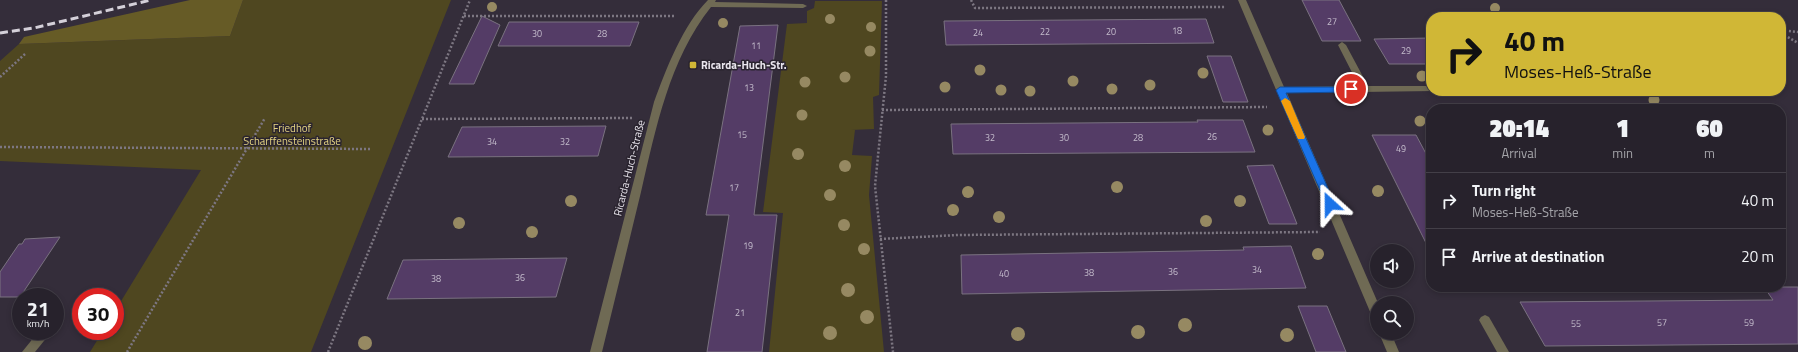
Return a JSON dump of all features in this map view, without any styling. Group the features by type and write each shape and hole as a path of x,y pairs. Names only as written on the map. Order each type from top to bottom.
{"street":[{"path":"710,2 803,6"},
{"name":"Ricarda-Huch-Straße","path":"596,352 663,86 675,57 710,2"},
{"path":"1244,3 1370,297"},
{"path":"1342,45 1365,89"},
{"path":"1280,90 1426,89"},
{"path":"1485,320 1503,352"},
{"path":"28,352 38,340"},
{"path":"1388,340 1393,352"}],"path":[{"path":"328,352 470,0"},
{"path":"886,0 886,70 875,186 893,352"},
{"path":"971,0 975,8 1244,3"},
{"path":"464,16 700,16"},
{"path":"1786,32 1798,32"},
{"path":"1786,35 1798,43"},
{"path":"0,77 25,54"},
{"path":"882,110 1288,107"},
{"path":"127,352 265,118"},
{"path":"422,119 654,118"},
{"path":"0,147 371,149"},
{"path":"880,239 958,235 1342,231"}],"green space":[{"name":"Friedhof Scharffensteinstraße","path":"243,0 451,0 311,352 90,352 97,340 124,340 124,296 201,170 0,161 0,61 19,44 230,36"},
{"path":"815,1 882,1 879,95 873,97 874,129 851,130 855,130 852,155 872,156 869,195 884,352 769,352 783,213 763,212 787,24 807,23 807,11 814,8"}],"shaded area":[{"path":"190,0 243,0 230,36 19,44 24,37"}],"building":[{"path":"1302,0 1339,0 1361,41 1322,41"},
{"path":"482,16 500,25 474,84 449,84"},
{"path":"1206,19 1214,43 946,45 944,21"},
{"path":"509,22 639,22 630,46 498,46"},
{"path":"778,25 754,215 777,215 762,352 707,352 729,215 706,215 740,26"},
{"path":"1426,38 1426,64 1389,64 1374,39"},
{"path":"1207,56 1231,56 1248,102 1223,102"},
{"path":"1197,120 1243,120 1255,152 953,154 951,124 1198,122"},
{"path":"606,126 598,156 448,157 462,127"},
{"path":"1372,135 1416,135 1426,154 1426,243"},
{"path":"1273,165 1297,224 1269,224 1247,166"},
{"path":"60,237 26,288 12,288 12,297 0,297 0,272 19,244 22,244 25,239"},
{"path":"1291,246 1306,288 962,294 961,255 1244,250 1243,247"},
{"path":"567,258 556,297 387,299 403,260"},
{"path":"1786,287 1798,287 1798,344 1545,346 1520,302 1773,300 1767,292 1786,292"},
{"path":"1298,306 1327,306 1346,352 1316,352"}],"railway":[{"path":"0,33 34,28 151,0"}],"slow traffic":[{"path":"1285,101 1301,137"}],"place":[{"name":"Ricarda-Huch-Str.","path":"693,65"}],"route":[{"path":"1330,204 1280,90 1351,89"}]}
